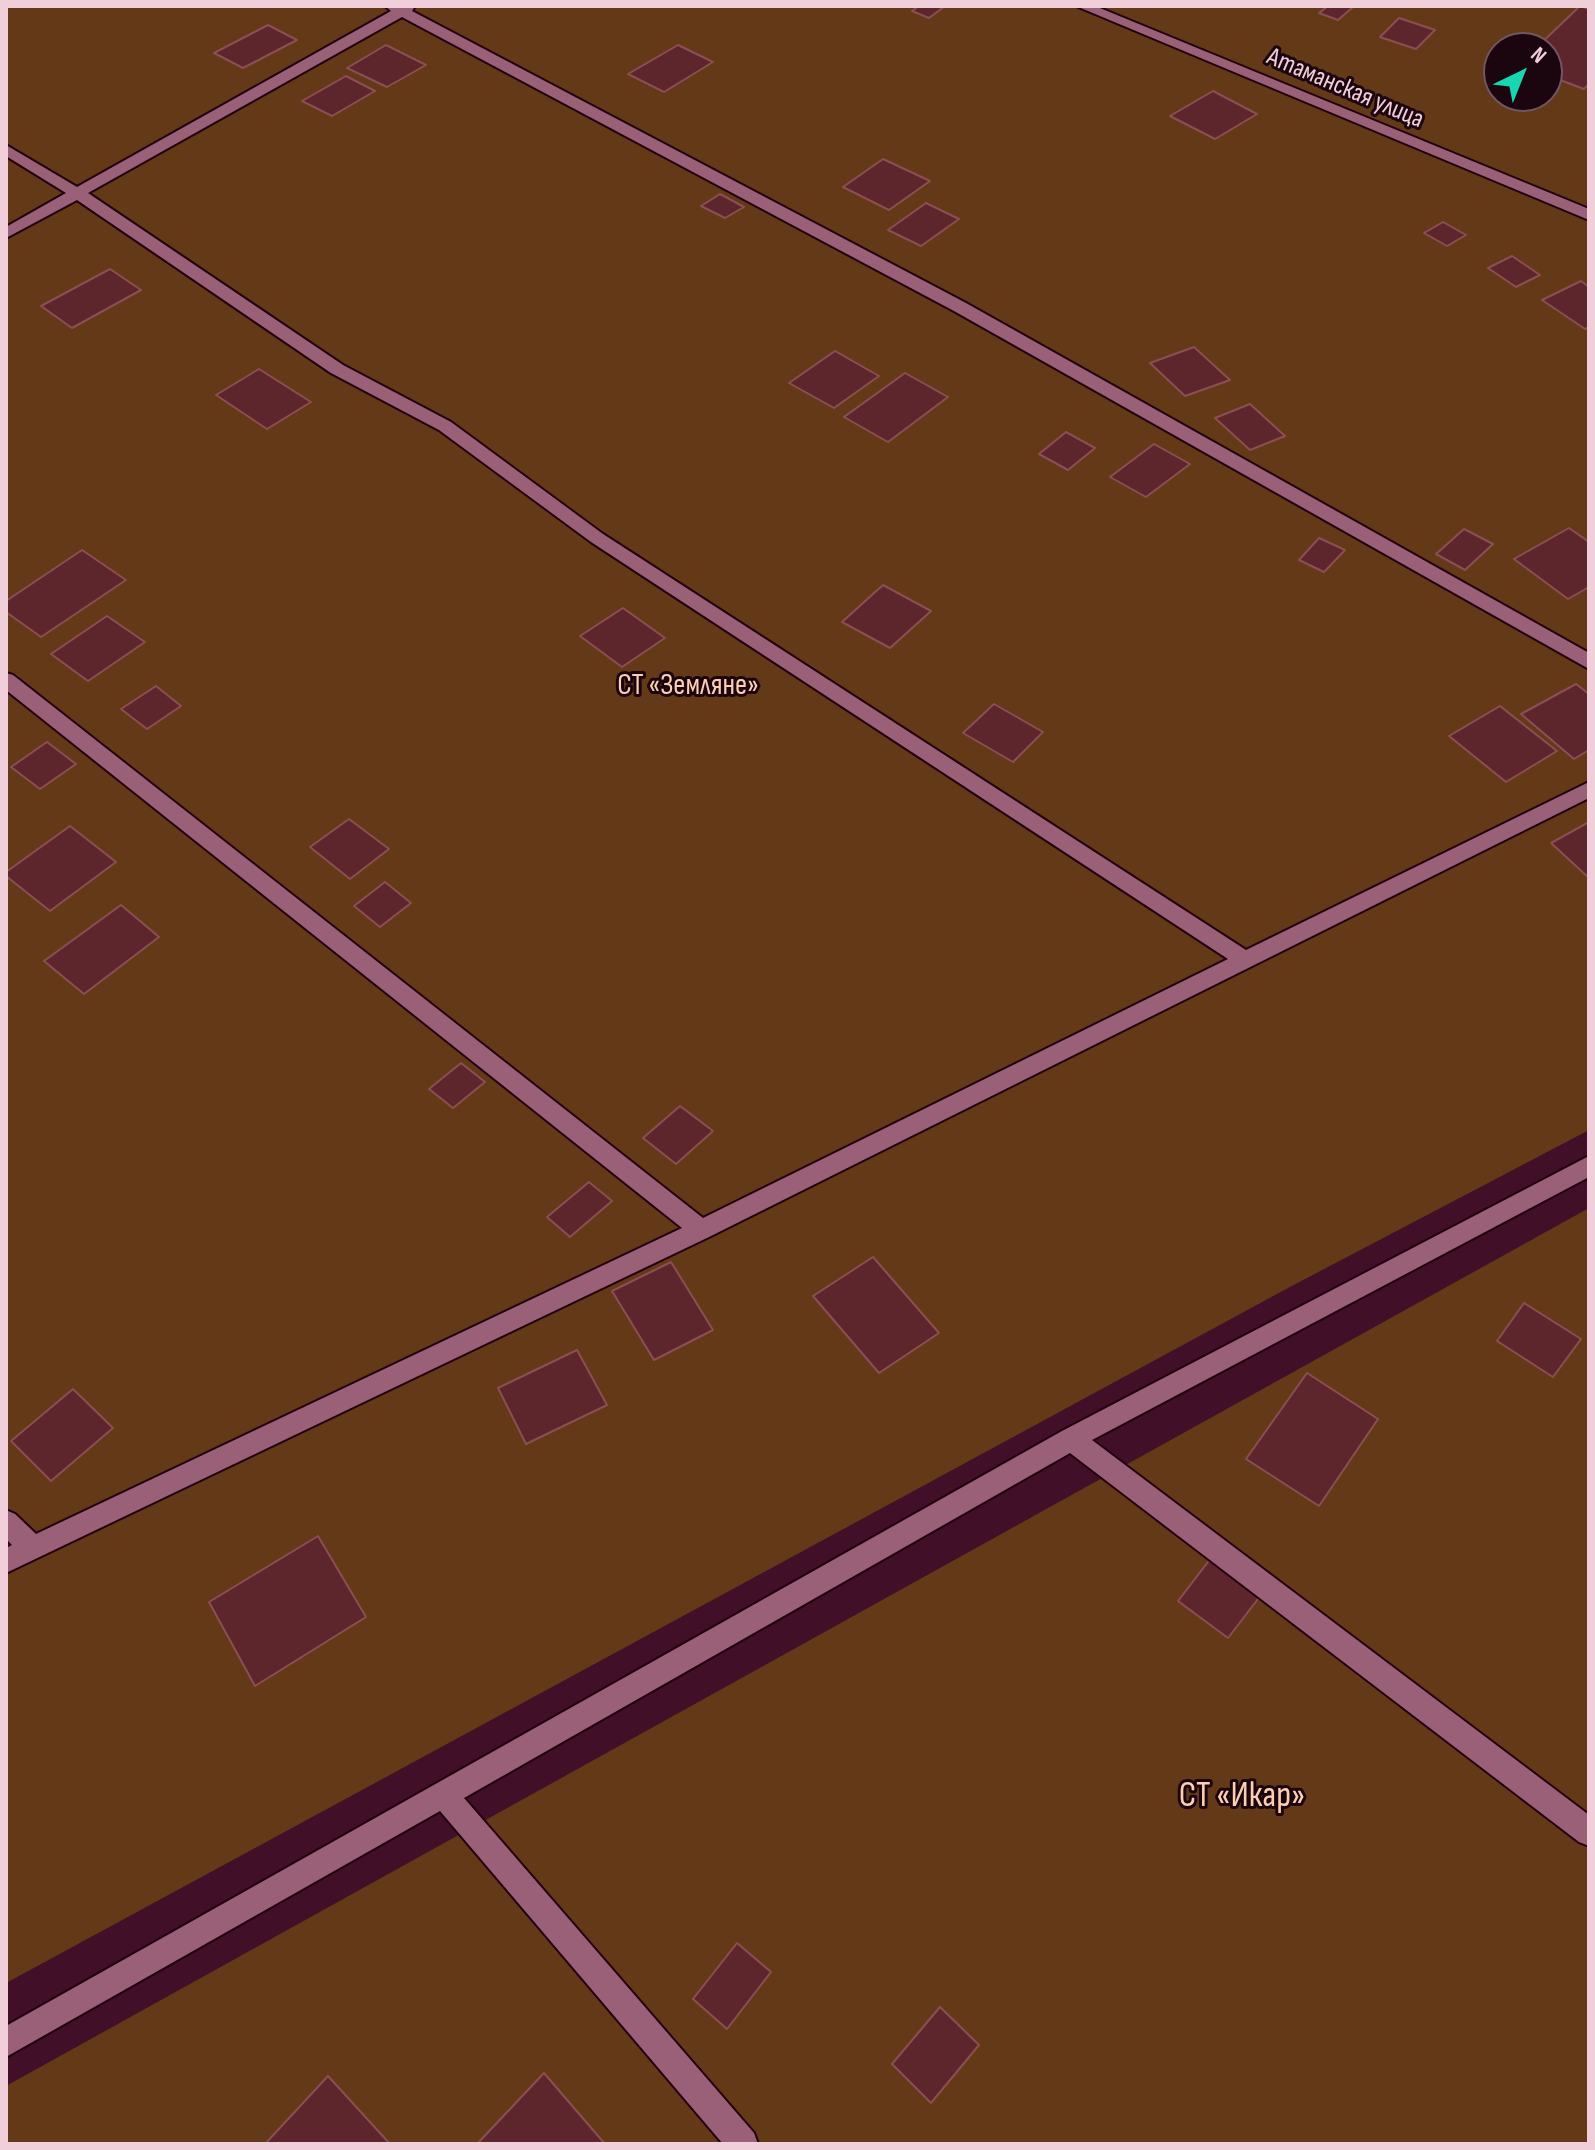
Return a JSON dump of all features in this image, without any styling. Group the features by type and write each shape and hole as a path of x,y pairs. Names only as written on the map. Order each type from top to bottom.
{"street":[{"name":"Атаманская улица","path":"1083,6 1589,215"},
{"path":"6,233 401,8 960,307 1589,662"},
{"path":"6,150 77,193 337,369 445,426 597,538 1246,960"},
{"path":"6,680 701,1230"},
{"path":"6,1561 701,1230 1589,789"},
{"path":"6,2042 1071,1439 1589,1166"},
{"path":"1071,1439 1589,1832"},
{"path":"6,1522 31,1547"},
{"path":"442,1793 743,2144"}],"green space":[{"name":"СТ «Земляне»","path":"6,6 1589,6 1589,1130 1288,1288 6,1983"},
{"name":"СТ «Икар»","path":"1589,1208 1589,2144 6,2144 6,2086"}],"building":[{"path":"919,6 945,6 929,18 912,11"},
{"path":"1328,6 1353,7 1338,20 1319,13"},
{"path":"1580,6 1589,9 1589,84 1584,89 1563,81 1563,32 1553,32"},
{"path":"1399,18 1435,30 1416,49 1380,37"},
{"path":"268,25 297,40 243,68 214,53"},
{"path":"386,45 426,65 387,87 347,68"},
{"path":"678,45 713,62 664,92 628,74"},
{"path":"346,76 375,91 332,116 302,101"},
{"path":"1213,91 1257,114 1215,139 1170,116"},
{"path":"883,159 930,181 889,210 843,187"},
{"path":"720,194 744,207 725,218 701,206"},
{"path":"926,203 959,219 921,246 888,230"},
{"path":"1443,222 1466,235 1447,246 1424,233"},
{"path":"1512,256 1540,275 1516,287 1488,268"},
{"path":"110,269 141,290 72,328 41,306"},
{"path":"1581,281 1589,287 1589,327 1585,329 1542,300"},
{"path":"1194,347 1230,380 1185,396 1150,363"},
{"path":"835,351 879,376 834,408 789,383"},
{"path":"259,369 311,402 267,429 216,395"},
{"path":"905,373 948,397 888,442 844,417"},
{"path":"1250,404 1285,436 1250,450 1215,418"},
{"path":"1066,432 1095,448 1068,470 1039,454"},
{"path":"1154,444 1190,464 1146,497 1110,477"},
{"path":"1569,528 1589,542 1589,587 1568,599 1514,559"},
{"path":"1464,529 1493,544 1465,570 1436,554"},
{"path":"1319,538 1345,550 1324,572 1299,560"},
{"path":"82,550 126,580 41,637 6,612 6,601"},
{"path":"883,585 931,611 890,648 842,622"},
{"path":"623,608 665,638 622,667 580,636"},
{"path":"107,616 145,642 88,681 51,654"},
{"path":"1576,684 1589,694 1589,750 1574,759 1521,714"},
{"path":"156,686 181,706 147,729 121,709"},
{"path":"994,704 1043,732 1013,762 963,733"},
{"path":"1500,706 1557,751 1506,782 1449,736"},
{"path":"47,742 76,764 40,789 11,767"},
{"path":"349,819 389,849 350,879 310,847"},
{"path":"1589,822 1589,878 1551,843"},
{"path":"70,826 116,862 50,911 6,876 6,872"},
{"path":"385,882 411,903 380,927 354,906"},
{"path":"121,905 159,937 84,994 44,961"},
{"path":"461,1063 485,1082 453,1108 429,1089"},
{"path":"680,1106 713,1131 676,1164 643,1138"},
{"path":"589,1182 612,1201 570,1237 547,1217"},
{"path":"873,1257 939,1333 879,1373 813,1296"},
{"path":"671,1262 713,1330 654,1360 612,1291"},
{"path":"1524,1303 1581,1339 1553,1377 1497,1341"},
{"path":"577,1350 607,1405 526,1444 498,1388"},
{"path":"1307,1373 1378,1419 1319,1506 1246,1459"},
{"path":"73,1389 113,1428 51,1481 11,1441"},
{"path":"318,1536 366,1617 255,1686 209,1602"},
{"path":"1211,1558 1261,1595 1228,1638 1178,1601"},
{"path":"737,1943 771,1972 727,2029 693,1999"},
{"path":"940,2007 979,2045 931,2103 892,2064"},
{"path":"544,2073 605,2144 477,2144"},
{"path":"328,2076 390,2144 265,2144"}]}
